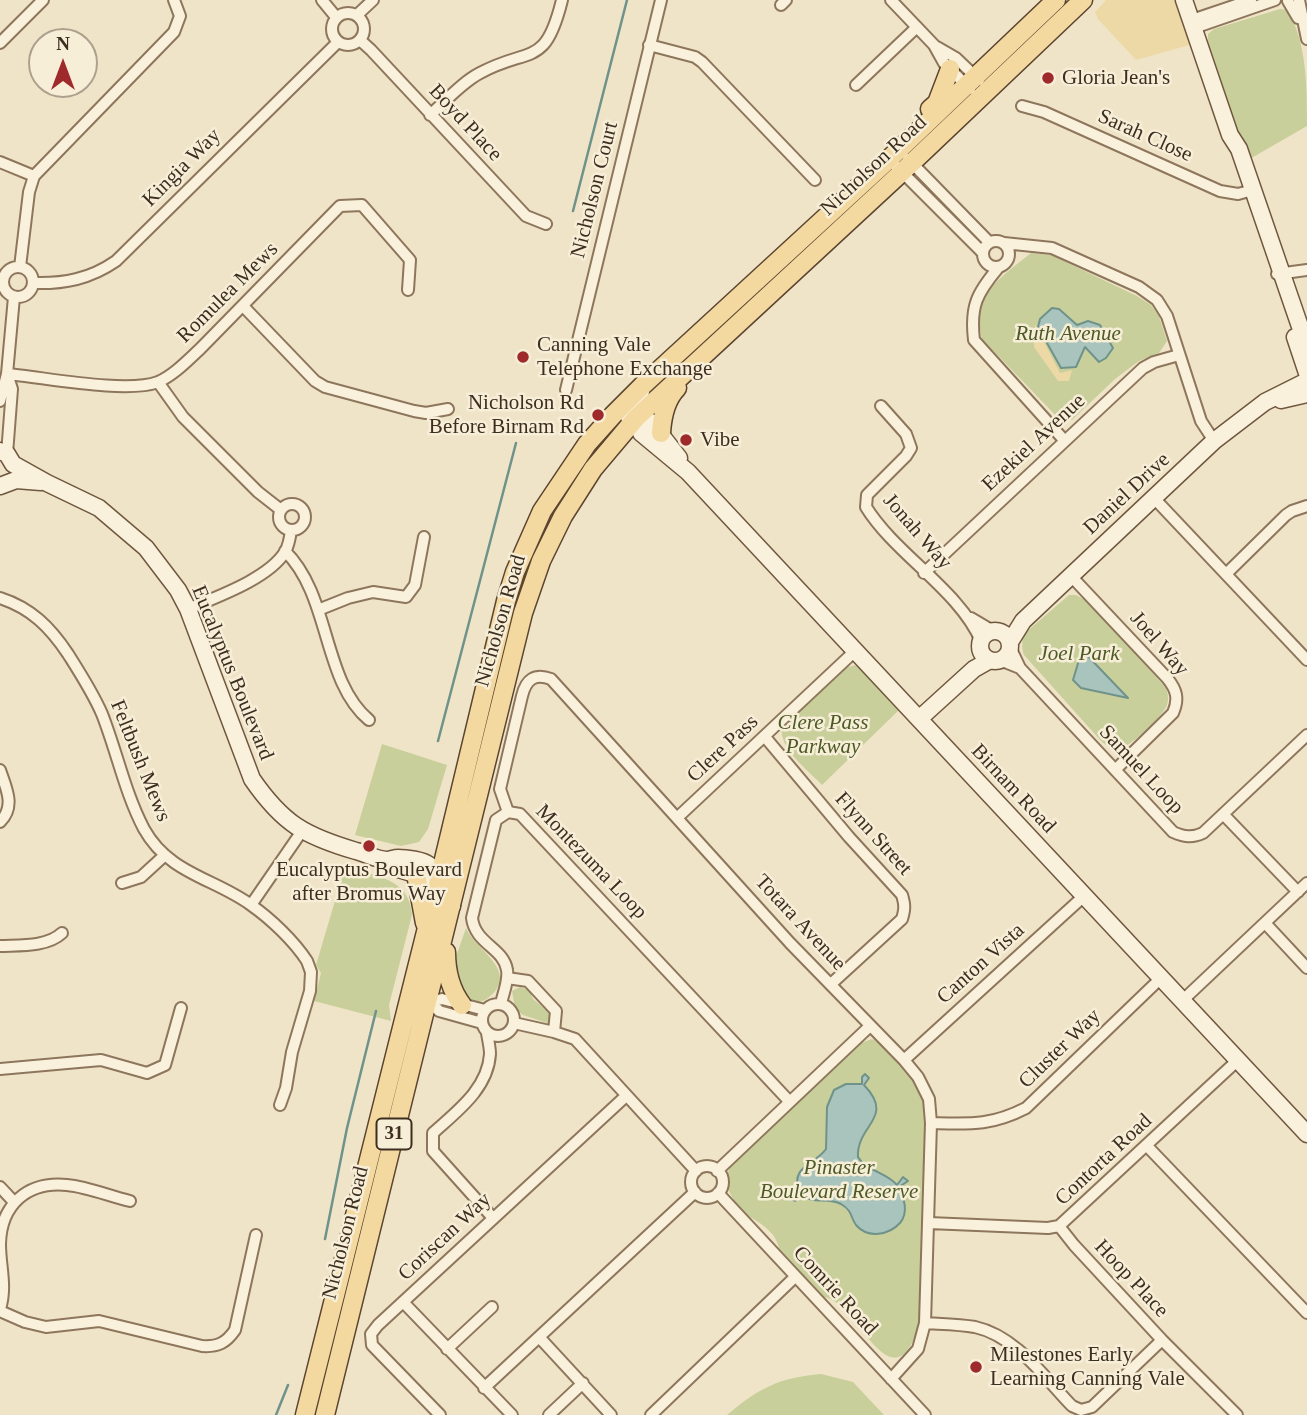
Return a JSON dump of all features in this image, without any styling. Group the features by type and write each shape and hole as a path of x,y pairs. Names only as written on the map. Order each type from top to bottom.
{"main road":[{"name":"Nicholson Road","path":"977,88 1055,0"},
{"name":"Nicholson Road","path":"325,1415 523,613 541,561 563,516 593,469 636,418 780,285 901,161 977,88 1083,0"},
{"path":"901,161 904,131 937,103 950,69"},
{"name":"Nicholson Road","path":"305,1415 506,601 533,529 587,444 642,386 901,161"},
{"path":"661,433 662,417 670,396 774,298 780,285"},
{"path":"415,874 426,930"},
{"path":"451,910 451,933 446,953 448,974 452,989 462,1005"},
{"path":"332,1415 341,1383 340,1355"}],"street":[{"path":"0,43 43,0"},
{"path":"20,267 29,192 34,176 174,32 180,16 174,0"},
{"path":"323,0 336,17"},
{"path":"358,15 373,0"},
{"path":"430,115 482,71 532,55 547,41 555,26 562,0"},
{"name":"Nicholson Court","path":"566,390 661,0"},
{"path":"891,0 934,46 950,69 977,88"},
{"path":"1184,0 1230,135 1231,150 1307,347"},
{"path":"1193,24 1251,0"},
{"path":"1193,24 1275,0"},
{"path":"1289,0 1303,26"},
{"path":"1299,0 1307,39"},
{"path":"346,12 358,15 365,30 360,40 350,45 338,42 332,32 336,17 346,12"},
{"path":"856,85 917,27"},
{"name":"Boyd Place","path":"360,40 526,216 546,224"},
{"name":"Kingia Way","path":"33,283 73,281 104,269 116,261 338,42"},
{"path":"649,46 702,62 815,180"},
{"path":"934,46 956,58 977,88"},
{"name":"Sarah Close","path":"1022,106 1044,112 1220,191 1231,194 1249,191"},
{"path":"901,161 985,247 993,266 974,303 974,340 1064,440"},
{"path":"0,162 34,176"},
{"name":"Romulea Mews","path":"7,373 116,386 158,382 176,371 340,206 362,205 410,260 408,290"},
{"path":"985,247 1004,243 1052,248 1139,287 1157,300 1167,316 1201,421 1214,441"},
{"path":"1004,243 1010,256"},
{"path":"993,266 1006,264 1010,256 1030,245"},
{"path":"20,267 29,272 33,283 27,294 14,297 5,291 1,277 8,270 20,267"},
{"path":"1281,279 1307,272"},
{"path":"1281,279 1307,373"},
{"path":"0,401 7,373 14,297"},
{"path":"243,306 325,387 414,411 426,413 448,409"},
{"name":"Ezekiel Avenue","path":"924,573 1143,368 1179,355"},
{"path":"7,373 12,389 7,456"},
{"name":"Daniel Drive","path":"995,645 1214,441 1265,402 1307,381"},
{"path":"158,382 183,417 258,492 281,510"},
{"path":"556,489 573,475 619,418 636,418 642,386"},
{"name":"Daniel Drive","path":"1265,402 1307,394"},
{"name":"Jonah Way","path":"881,406 906,434 911,448 867,495 866,507 924,573 995,645"},
{"name":"Birnam Road","path":"636,418 651,422 688,472"},
{"name":"Birnam Road","path":"636,418 641,433 688,472 1307,1134"},
{"name":"Eucalyptus Boulevard","path":"7,456 47,483 99,508 146,548 178,590 188,609 252,779 283,817 302,831 328,842 387,860 398,858 428,863 440,876"},
{"name":"Eucalyptus Boulevard","path":"5,484 14,471 7,456"},
{"name":"Eucalyptus Boulevard","path":"5,484 31,480 47,483"},
{"path":"1153,497 1307,660"},
{"path":"292,504 303,510 305,518 302,526 291,530 281,524 279,517 281,510 292,504"},
{"path":"1226,575 1286,515 1292,510 1307,506"},
{"path":"188,609 256,577 278,561 285,551 291,530"},
{"path":"318,610 373,592 406,597 415,584 424,537"},
{"path":"285,551 299,564 347,695 356,709 369,720"},
{"name":"Joel Way","path":"1071,576 1167,678 1176,691 1177,703 1173,713 1115,770"},
{"name":"Feltbush Mews","path":"0,598 18,604 37,617 55,634 74,663 102,714 145,830 165,855 186,872 251,905 303,954 311,972 310,992 294,1042 286,1088 280,1105"},
{"path":"919,719 974,669 995,645"},
{"name":"Samuel Loop","path":"995,645 1020,668 1173,832 1182,836 1203,833 1307,735"},
{"name":"Clere Pass","path":"678,817 855,651"},
{"name":"Totara Avenue","path":"508,812 500,789 524,687 541,675 551,679 790,943 918,1077 929,1099 931,1123 925,1323 918,1349 891,1379"},
{"name":"Flynn Street","path":"765,737 902,895 904,901 902,919 831,985"},
{"path":"0,770 9,805 0,822"},
{"name":"Montezuma Loop","path":"507,978 507,967 502,958 476,934 472,918 496,820 508,812 520,814 789,1101"},
{"path":"1223,814 1297,892"},
{"path":"251,905 302,831"},
{"path":"451,910 448,889 440,876 446,875 454,868 465,853"},
{"path":"122,883 141,877 165,855"},
{"name":"Eucalyptus Boulevard","path":"387,860 394,868 425,878 440,876"},
{"path":"1183,1000 1307,883"},
{"name":"Canton Vista","path":"904,1060 1084,896"},
{"path":"1265,923 1307,968"},
{"path":"0,946 43,942 57,938 62,933"},
{"path":"416,967 428,1001 439,1011 501,1036"},
{"path":"500,1004 507,978 528,981 555,1011 554,1032"},
{"name":"Cluster Way","path":"931,1123 981,1124 1005,1119 1026,1108 1161,978"},
{"path":"402,1023 411,1012 428,1001 442,999 485,1010 500,1004 513,1012 514,1023 511,1031 501,1036 490,1053"},
{"path":"0,1069 101,1060 147,1073 165,1065 181,1008"},
{"path":"485,1010 484,1028 490,1053 488,1065 476,1092 433,1133 433,1151 494,1218"},
{"path":"514,1023 575,1039 696,1171"},
{"path":"717,1171 870,1026"},
{"name":"Contorta Road","path":"929,1223 1048,1228 1059,1226 1238,1060"},
{"name":"Coriscan Way","path":"440,1415 372,1345 371,1334 626,1096"},
{"path":"1147,1146 1307,1313"},
{"path":"709,1166 717,1171 723,1184 718,1193 708,1198 695,1192 691,1182 696,1171 709,1166"},
{"path":"130,1201 68,1185 47,1185 30,1191 14,1202 2,1223 0,1246 4,1283 0,1310 25,1322 46,1327 99,1321 213,1347 229,1339 235,1330 256,1235"},
{"path":"0,1187 14,1202"},
{"path":"484,1388 695,1192"},
{"name":"Comrie Road","path":"718,1193 925,1415"},
{"name":"Hoop Place","path":"1059,1226 1162,1340 1237,1415"},
{"path":"651,1415 795,1278"},
{"path":"403,1302 512,1415"},
{"path":"447,1349 492,1307"},
{"path":"925,1323 973,1326 994,1333 1014,1345 1072,1406 1081,1410 1092,1407 1162,1340"},
{"path":"539,1337 611,1415"},
{"path":"549,1415 583,1383"}],"green space":[{"path":"1280,9 1288,10 1299,38 1306,81 1307,126 1248,160 1208,41 1208,34 1214,29"},
{"name":"Ruth Avenue","path":"1031,253 1051,255 1151,305 1159,316 1167,341 1159,353 1139,361 1115,379 1072,420 1060,420 982,339 979,314 983,299 1002,277"},
{"name":"Joel Park","path":"1069,595 1076,595 1091,603 1166,688 1168,701 1165,710 1139,736 1121,748 1110,747 1101,741 1024,655 1022,644 1025,633"},
{"name":"Clere Pass Parkway","path":"855,665 900,709 822,785 789,751 782,735 782,727 845,668"},
{"path":"382,744 447,765 428,829 419,842 401,846 355,835"},
{"path":"345,867 389,880 405,893 410,903 412,915 389,1005 391,1021 314,1001 321,973 316,965"},
{"path":"466,928 493,962 500,979 497,988 481,1002 467,1000 452,968"},
{"path":"520,987 529,990 533,999 551,1014 550,1024 523,1015 515,1009 512,991"},
{"name":"Pinaster Boulevard Reserve","path":"872,1039 899,1059 919,1088 927,1109 921,1320 910,1346 899,1357 887,1356 837,1303 824,1297 779,1248 772,1233 741,1210 725,1180 731,1164 858,1044"},
{"path":"821,1374 853,1382 884,1415 727,1415 770,1386 793,1378"}],"sand":[{"path":"1106,0 1176,0 1193,44 1136,60 1098,19 1095,12"},
{"path":"1035,324 1060,373 1072,370 1069,381 1058,381 1034,347"}],"water":[{"path":"1052,308 1059,309 1077,325 1088,321 1100,325 1113,348 1106,358 1099,362 1085,347 1076,367 1061,368 1038,327 1040,319"},
{"path":"1082,650 1128,698 1081,688 1073,680"},
{"path":"865,1074 869,1078 864,1085 873,1096 876,1114 859,1146 858,1157 897,1185 903,1177 908,1181 899,1187 905,1205 903,1219 890,1230 878,1234 866,1232 856,1225 848,1209 841,1204 810,1199 800,1194 795,1201 790,1198 791,1195 799,1193 797,1184 800,1171 826,1149 827,1107 834,1090 846,1084 862,1084"}],"waterway":[{"path":"573,211 627,0"},
{"path":"438,741 516,443"},
{"path":"325,1239 347,1128 376,1011"},
{"path":"276,1415 288,1385"}],"place":[{"name":"Gloria Jean's","path":"1048,78"},
{"name":"Canning Vale Telephone Exchange","path":"523,357"},
{"name":"Nicholson Rd Before Birnam Rd","path":"598,415"},
{"name":"Vibe","path":"686,440"},
{"name":"Eucalyptus Boulevard after Bromus Way","path":"369,846"},
{"name":"Milestones Early Learning Canning Vale","path":"976,1367"}]}
